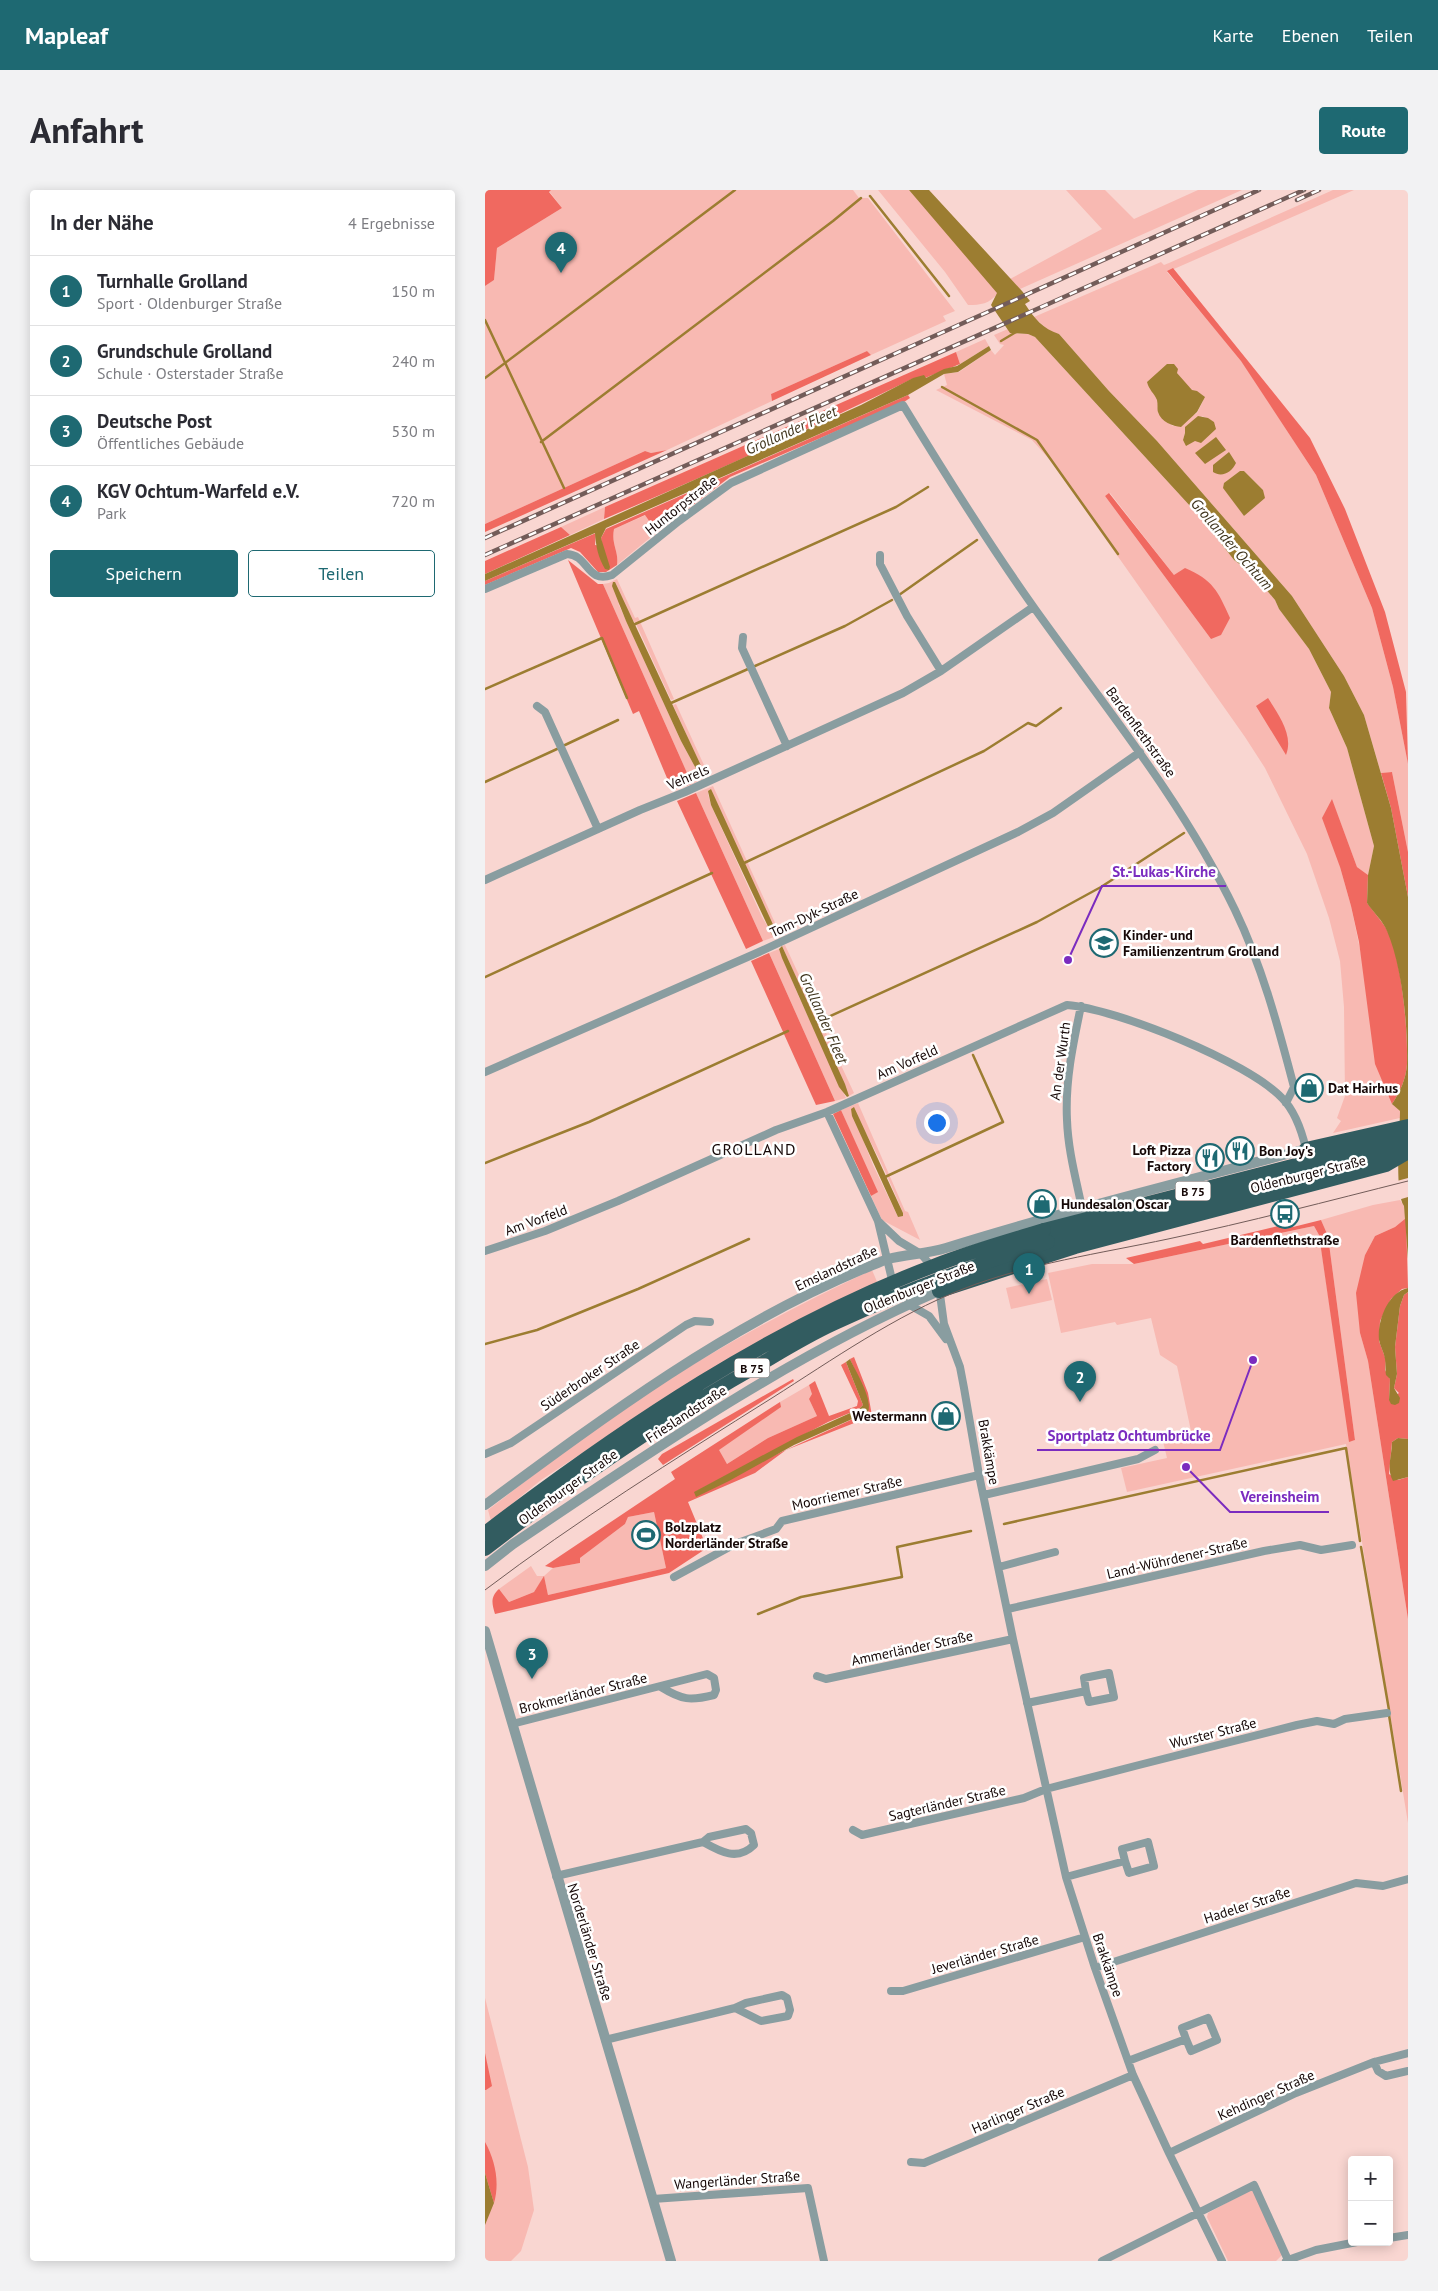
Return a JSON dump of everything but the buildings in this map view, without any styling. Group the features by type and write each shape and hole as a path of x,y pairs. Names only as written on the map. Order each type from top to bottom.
{"highway":[{"path":"1306,1149 1402,1143"},
{"path":"939,1291 1075,1247 1386,1165 1402,1143"},
{"name":"Oldenburger Straße","path":"485,1532 558,1478 643,1420 803,1325 853,1300 936,1265 1402,1143"},
{"name":"Oldenburger Straße","path":"485,1549 564,1489 647,1432 790,1347 831,1325 911,1289 1046,1236"}],"street":[{"name":"Huntorpstraße","path":"485,589 567,554 577,556 599,578 612,576 679,521 731,483 903,405"},
{"name":"Bardenflethstraße","path":"903,405 1033,607 1161,780 1200,842 1236,911 1252,949 1278,1026 1294,1087 1286,1103"},
{"path":"880,555 880,564 907,616 941,671"},
{"name":"Vehrels","path":"485,880 864,712 941,671 1033,607"},
{"path":"743,637 742,648 787,746"},
{"path":"537,706 545,712 597,829"},
{"name":"Tom-Dyk-Straße","path":"485,1072 759,952 1018,832 1053,813 1140,752"},
{"name":"Am Vorfeld","path":"485,1251 545,1231 618,1202 776,1130 827,1112 1067,1005 1081,1006 1104,1012 1211,1053 1255,1078 1286,1103 1299,1126 1306,1149"},
{"name":"An der Wurth","path":"1081,1006 1072,1049 1066,1094 1067,1122 1081,1208"},
{"path":"827,1112 878,1221 899,1241 921,1254"},
{"name":"Emslandstraße","path":"485,1505 628,1400 673,1371 770,1314 860,1270 888,1259 921,1254 1081,1208 1306,1149"},
{"name":"Brakkämpe","path":"878,1221 893,1284 909,1305 929,1316 949,1343"},
{"name":"Brakkämpe","path":"921,1254 936,1271 941,1311 949,1343 959,1367 1013,1639 1066,1877 1095,1968 1133,2075 1198,2213 1223,2261"},
{"name":"Frieslandstraße","path":"485,1567 513,1544 693,1423 882,1316 939,1291"},
{"name":"Süderbroker Straße","path":"485,1454 511,1443 686,1325 695,1321 710,1322"},
{"path":"984,1495 1138,1459 1155,1450"},
{"name":"Moorriemer Straße","path":"674,1577 735,1544 776,1529 782,1521 979,1475"},
{"path":"485,1532 488,1554 485,1567"},
{"name":"Land-Wührdener-Straße","path":"1008,1609 1264,1551 1300,1545 1321,1550 1352,1545"},
{"path":"999,1567 1055,1552"},
{"name":"Norderländer Straße","path":"485,1631 671,2261"},
{"name":"Ammerländer Straße","path":"817,1676 826,1679 1013,1639"},
{"path":"1109,1673 1115,1697 1089,1702 1086,1691 1083,1678 1109,1673"},
{"name":"Brokmerländer Straße","path":"512,1724 707,1674 714,1678 716,1690 714,1695 693,1700 684,1699 661,1687"},
{"path":"1027,1702 1086,1691"},
{"name":"Wurster Straße","path":"1046,1790 1297,1725 1317,1721 1334,1724 1345,1719 1387,1713"},
{"name":"Sagterländer Straße","path":"853,1830 863,1835 1024,1798 1046,1790"},
{"path":"556,1876 703,1842 709,1837 746,1829 751,1832 753,1846 749,1850 727,1855 703,1842"},
{"path":"1148,1842 1154,1866 1129,1873 1125,1861 1122,1850 1148,1842"},
{"path":"1066,1877 1125,1861"},
{"name":"Hadeler Straße","path":"1095,1968 1356,1883 1368,1886 1383,1886 1408,1879"},
{"name":"Jeverländer Straße","path":"891,1991 903,1991 1085,1937"},
{"path":"605,2040 735,2008 746,2003 782,1994 787,1998 789,2010 788,2016 761,2021 735,2008"},
{"path":"1208,2018 1217,2040 1191,2051 1187,2039 1182,2028 1208,2018"},
{"path":"1128,2061 1187,2039"},
{"name":"Kehdinger Straße","path":"1169,2153 1296,2093 1374,2062 1408,2053"},
{"path":"1374,2062 1378,2071 1386,2076 1408,2071"},
{"name":"Harlinger Straße","path":"911,2162 924,2162 1133,2075"},
{"path":"1102,2261 1254,2185 1287,2261 1316,2250 1348,2244"},
{"name":"Wangerländer Straße","path":"653,2199 808,2188 824,2261"},
{"path":"1393,2237 1408,2235"}],"shaded area":[{"path":"485,190 551,190 549,192 562,208 497,248 494,280 485,286"},
{"path":"853,190 859,198 868,198 955,311 943,316 946,321 871,355 867,351 771,394 772,401 667,450 651,453 645,451 485,524 485,286 494,280 497,248 562,208 549,191"},
{"path":"878,190 909,190 998,293 985,303 968,305 945,272"},
{"path":"1066,190 1105,190 1134,219 1198,190 1242,190 1020,289 1010,279 1102,229"},
{"path":"1333,190 1354,190 1167,272 1241,360 1316,475 1372,608 1393,687 1408,764 1408,852 1392,772 1381,773 1364,715 1344,676 1292,596 1157,441 1109,391 1059,334 1049,331 1034,317 1161,262 1164,265","holes":["1177,373 1185,384 1203,401 1197,413 1173,426 1159,413 1158,407 1162,394","1202,416 1214,422 1183,440 1185,433","1240,471 1244,471 1263,490 1244,516 1235,503"]},
{"path":"1173,268 1310,438 1345,509 1385,612 1406,692 1408,764 1393,687 1372,608 1316,475 1241,361 1167,271"},
{"path":"1008,329 1011,333 1028,334 1035,337 1202,519 1234,560 1253,574 1275,600 1279,609 1309,649 1331,692 1329,708 1347,748 1374,846 1368,875 1357,867 1332,800 1340,867 1351,906 1392,1103 1400,1111 1400,1118 1333,1133 1341,1121 1337,1118 1345,1096 1344,1007 1340,961 1329,918 1307,854 1265,768 1050,460 1032,440 936,390 947,385 944,374 959,372 991,350 995,355 1004,345 1000,344 994,335","holes":["1110,493 1174,575 1211,639 1105,496"]},
{"path":"985,339 989,346 960,364 956,352"},
{"path":"867,351 871,355 772,401 771,394"},
{"path":"956,352 960,364 925,378 912,379 681,486 604,519 605,507"},
{"path":"908,395 910,398 904,402 730,477 657,532 645,515 614,529 613,539 617,565 606,572 598,572 580,552 571,548 485,585 485,581 596,533 595,545 602,546 601,538 606,529"},
{"path":"667,450 485,532 485,524 645,451 651,453"},
{"path":"1109,493 1174,575 1185,568 1202,577 1218,593 1230,618 1221,635 1211,639 1105,496"},
{"path":"605,507 604,519 570,535 561,527"},
{"path":"646,515 657,532 617,565 613,539 614,529"},
{"path":"561,527 570,535 485,574 485,561"},
{"path":"568,560 598,584 603,584 692,784 672,790 639,711 633,714"},
{"path":"617,579 635,618 638,617 674,699 671,700 636,624 618,603 681,741 701,778 705,776 673,705 676,704 709,776 692,784 603,584"},
{"path":"1268,698 1284,725 1288,740 1286,755 1256,706"},
{"path":"1392,772 1408,852 1408,897 1391,808 1381,773"},
{"path":"713,786 780,934 777,936 711,790 708,794 711,805 762,917 774,937 763,941 696,793"},
{"path":"696,793 763,941 746,949 677,801"},
{"path":"1332,799 1357,867 1368,875 1367,903 1386,928 1392,941 1400,975 1405,1014 1407,1064 1402,1085 1392,1104 1375,1064 1359,942 1351,906 1340,867 1322,818"},
{"path":"785,945 854,1093 849,1096 782,946"},
{"path":"779,949 846,1098 835,1101 769,953"},
{"path":"769,953 835,1101 816,1105 751,961"},
{"path":"858,1103 905,1211 908,1212 920,1240 882,1220 871,1196 877,1192 841,1110","holes":["851,1109 880,1160 892,1186 903,1213 898,1217 873,1165"]},
{"path":"841,1110 878,1192 871,1196 833,1114"},
{"path":"1400,1200 1404,1206 1406,1218 1395,1227 1375,1236 1365,1255 1360,1333 1368,1361 1408,1619 1408,1823 1346,1444 1127,1492 1121,1468 1167,1458 1162,1437 1191,1431 1177,1366 1160,1355 1151,1318 1117,1325 1115,1322 1061,1333 1048,1273 1092,1264 1134,1264 1314,1226 1319,1235 1350,1441 1355,1440 1328,1236 1321,1220 1373,1205"},
{"path":"1406,1218 1408,1288 1402,1289 1391,1299 1380,1321 1379,1341 1386,1360 1385,1370 1390,1379 1389,1400 1399,1393 1394,1388 1397,1374 1395,1347 1400,1306 1404,1295 1408,1292 1408,1439 1398,1438 1392,1442 1389,1474 1398,1480 1408,1477 1408,1619 1368,1361 1360,1333 1356,1293 1365,1255 1375,1236 1395,1227"},
{"path":"1321,1220 1328,1236 1355,1440 1349,1442 1319,1235 1314,1226 1134,1264 1126,1258 1200,1241 1203,1244 1291,1223 1293,1227"},
{"path":"872,1270 878,1284 692,1381 541,1480 491,1521 488,1510 579,1440 635,1401 751,1331 811,1299"},
{"path":"1047,1279 1052,1300 1011,1309 1006,1288"},
{"path":"854,1357 868,1393 872,1416 786,1450 755,1473 688,1502 707,1548 669,1573 495,1614 493,1601 494,1595 499,1589 509,1602 534,1592 544,1576 548,1595 666,1568 654,1512 628,1517 625,1524 580,1558 580,1563 553,1568 545,1566 675,1479 671,1472 780,1402 781,1407 719,1450 727,1464 768,1438 817,1416 809,1399 812,1394 809,1385 815,1381 829,1416 857,1406 858,1401 841,1365 846,1362 863,1405 859,1409 828,1422 695,1492 868,1412 866,1396 850,1359"},
{"path":"793,1379 794,1381 663,1465 658,1459 662,1454"},
{"path":"809,1385 813,1395 809,1399 817,1416 768,1438 727,1464 718,1450 780,1407 780,1402"},
{"path":"654,1512 666,1568 548,1595 544,1577 534,1592 509,1602 499,1589 531,1566 537,1576 544,1576 553,1568 580,1563 580,1558 625,1524 628,1517"},
{"path":"485,1998 528,2167 534,2210 521,2251 511,2261 485,2261"},
{"path":"485,2053 492,2086 486,2090 485,2090"},
{"path":"485,2142 495,2171 497,2187 494,2203 485,2173"},
{"path":"1252,2189 1282,2250 1282,2255 1276,2261 1228,2261 1207,2217 1208,2213"}],"water":[{"name":"Grollander Ochtum","path":"909,190 929,190 1022,291 1030,301 1025,304 1035,318 1048,329 1059,334 1109,391 1157,441 1292,596 1344,676 1364,715 1391,808 1408,897 1408,1259 1404,1206 1401,1199 1398,1175 1400,1111 1392,1104 1402,1085 1407,1064 1403,996 1397,961 1387,931 1367,903 1368,875 1374,846 1347,748 1329,708 1331,692 1309,649 1279,609 1275,600 1253,574 1234,560 1202,519 1035,337 1028,334 1010,333 991,305 997,293"},
{"path":"989,346 991,350 958,372 944,374 908,395 606,528 601,538 610,567 609,570 605,569 601,560 595,533 485,581 485,574 861,405 913,378 924,375 926,378 944,369 957,366"},
{"path":"1167,364 1174,364 1178,369 1177,373 1192,390 1205,397 1197,412 1181,427 1164,421 1158,412 1157,400 1147,382"},
{"path":"1198,416 1208,418 1214,422 1216,429 1201,443 1195,441 1186,446 1183,440 1185,427"},
{"path":"1216,437 1226,450 1205,464 1195,453"},
{"path":"1229,452 1236,463 1232,469 1223,474 1213,472 1213,465"},
{"path":"1240,471 1244,471 1263,490 1265,498 1244,516 1223,488 1224,483"},
{"path":"613,582 615,582 704,772 705,776 701,778 681,741 626,621 612,586"},
{"path":"711,789 776,931 776,936 772,935 711,805 708,791"},
{"path":"782,946 845,1084 849,1096 847,1097 839,1087 782,958 779,949"},
{"path":"854,1107 903,1216 898,1217 852,1116 851,1109"},
{"path":"1408,1288 1408,1292 1404,1295 1400,1306 1395,1347 1397,1374 1394,1388 1400,1398 1399,1403 1395,1405 1391,1404 1389,1400 1390,1379 1386,1375 1385,1359 1379,1332 1385,1308 1395,1295"},
{"path":"850,1359 866,1393 869,1407 868,1412 794,1445 696,1497 694,1492 797,1437 859,1409 863,1405 846,1362"},
{"path":"1398,1438 1408,1439 1408,1477 1393,1481 1390,1471 1392,1442"},
{"path":"485,2173 494,2203 485,2225"}],"pier":[{"path":"1408,1178 1408,1197 1398,1200 1397,1181"}],"waterway":[{"path":"485,378 735,190"},
{"path":"870,196 949,296"},
{"path":"541,442 861,198"},
{"path":"485,320 564,488"},
{"name":"Grollander Fleet","path":"1001,341 1016,332"},
{"path":"942,387 1037,440 1118,554"},
{"path":"633,625 896,507 928,487"},
{"path":"899,595 977,540"},
{"path":"755,666 845,626 892,600"},
{"path":"485,689 602,638 627,698"},
{"path":"671,703 748,669"},
{"path":"742,864 984,751 1028,723 1036,726 1061,708"},
{"path":"565,745 618,720"},
{"path":"485,782 557,749"},
{"path":"815,1023 1037,922 1101,887 1184,833"},
{"path":"485,977 712,873"},
{"path":"485,1163 589,1122 788,1031"},
{"path":"885,1177 1003,1122 973,1055"},
{"path":"485,1344 537,1330 638,1289 749,1239"},
{"path":"1004,1524 1346,1448 1360,1541"},
{"path":"758,1614 801,1597 902,1577 897,1547 971,1531"},
{"path":"1361,1547 1389,1710"},
{"path":"1389,1715 1401,1791"}],"tram line":[{"path":"485,1590 555,1539 663,1467 865,1339 938,1300 987,1280 1038,1266 1228,1226 1408,1181"}],"railway":[{"path":"485,538 1259,190"},
{"path":"485,555 1304,190"},
{"path":"1297,200 1319,190"}],"place":[{"name":"KGV Ochtum-Warfeld e.V.","path":"561,273"},
{"name":"Kinder- und Familienzentrum Grolland","path":"1104,943"},
{"name":"St.-Lukas-Kirche","path":"1068,960"},
{"name":"Dat Hairhus","path":"1309,1088"},
{"name":"Bon Joy's","path":"1240,1151"},
{"name":"Loft Pizza Factory","path":"1210,1158"},
{"name":"Hundesalon Oscar","path":"1042,1204"},
{"name":"Bardenflethstraße","path":"1285,1214"},
{"name":"Turnhalle Grolland","path":"1029,1294"},
{"name":"Sportplatz Ochtumbrücke","path":"1253,1360"},
{"name":"Grundschule Grolland","path":"1080,1402"},
{"name":"Westermann","path":"946,1416"},
{"name":"Vereinsheim","path":"1186,1467"},
{"name":"Bolzplatz Norderländer Straße","path":"646,1535"},
{"name":"Deutsche Post","path":"532,1679"}],"district":[{"name":"GROLLAND","path":"754,1149"}]}
